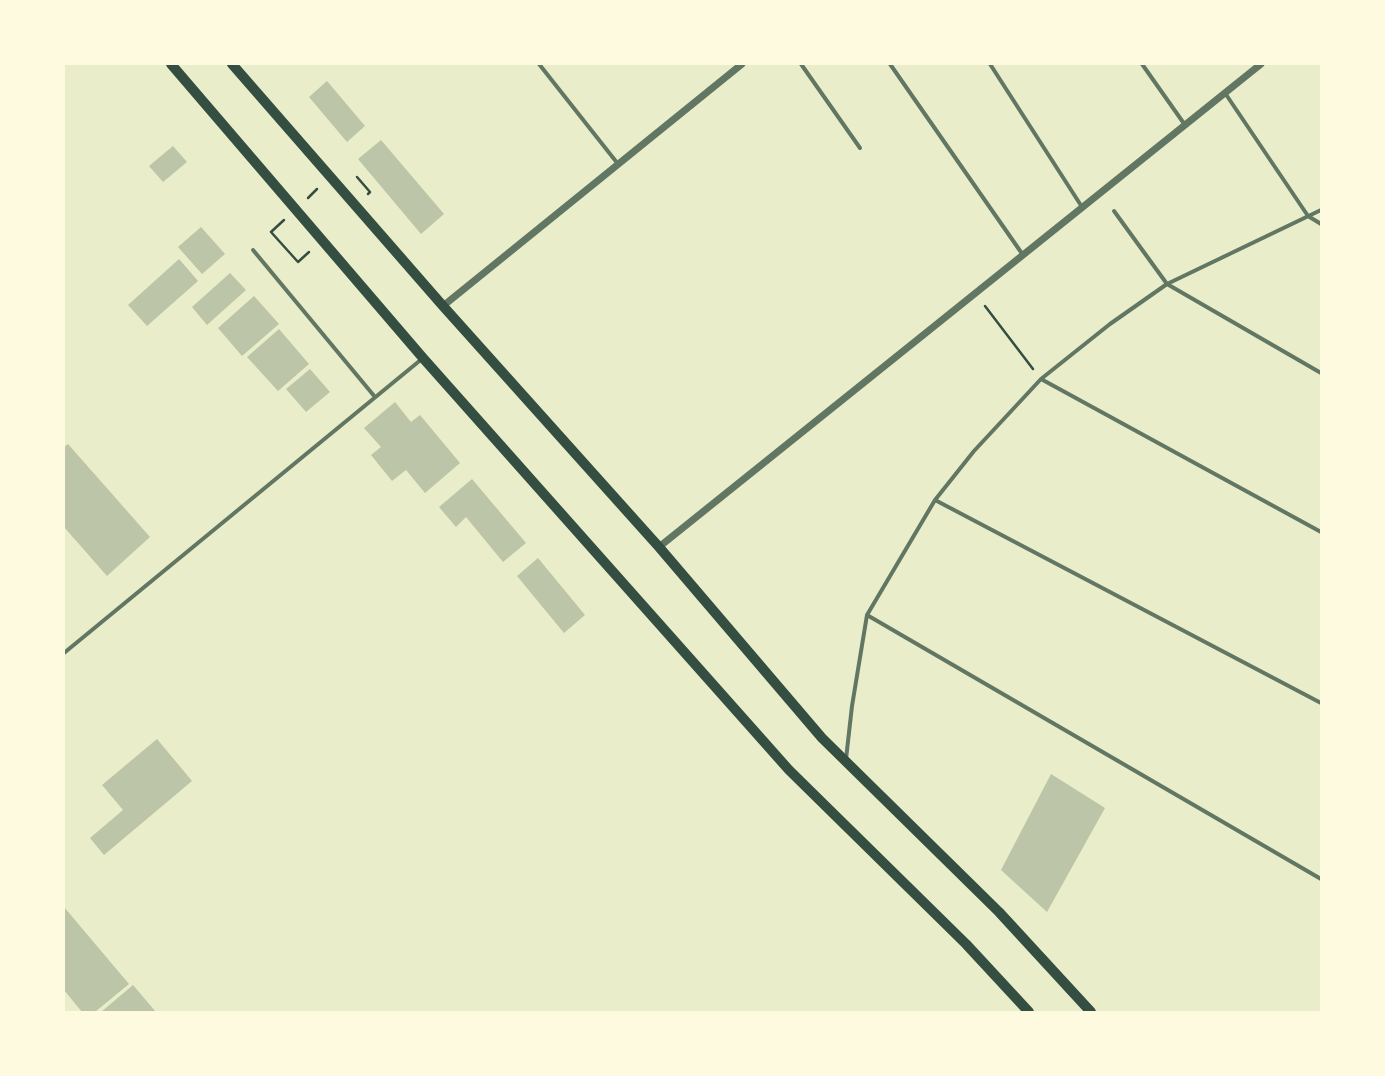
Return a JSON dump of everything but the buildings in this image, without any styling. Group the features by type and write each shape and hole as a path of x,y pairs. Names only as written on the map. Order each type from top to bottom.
{"main road":[{"path":"171,64 423,358 790,770 966,944 1029,1012"},
{"path":"232,64 443,306 659,547 822,738 998,912 1091,1012"}],"street":[{"path":"539,64 618,164"},
{"path":"443,306 742,64"},
{"path":"801,64 860,148"},
{"path":"890,64 1023,255"},
{"path":"990,64 1082,207"},
{"path":"1142,64 1185,125"},
{"path":"659,547 1261,64"},
{"path":"1225,93 1308,216 1321,224"},
{"path":"845,761 852,706 867,615 935,500 974,452 1041,379 1110,324 1167,284 1321,210"},
{"path":"1114,211 1167,284 1321,373"},
{"path":"253,250 375,397"},
{"path":"64,653 423,358"},
{"path":"1041,379 1321,532"},
{"path":"935,500 1321,703"},
{"path":"867,615 1321,879"}],"path":[{"path":"271,232 298,262"},
{"path":"975,294 1041,379"}]}
